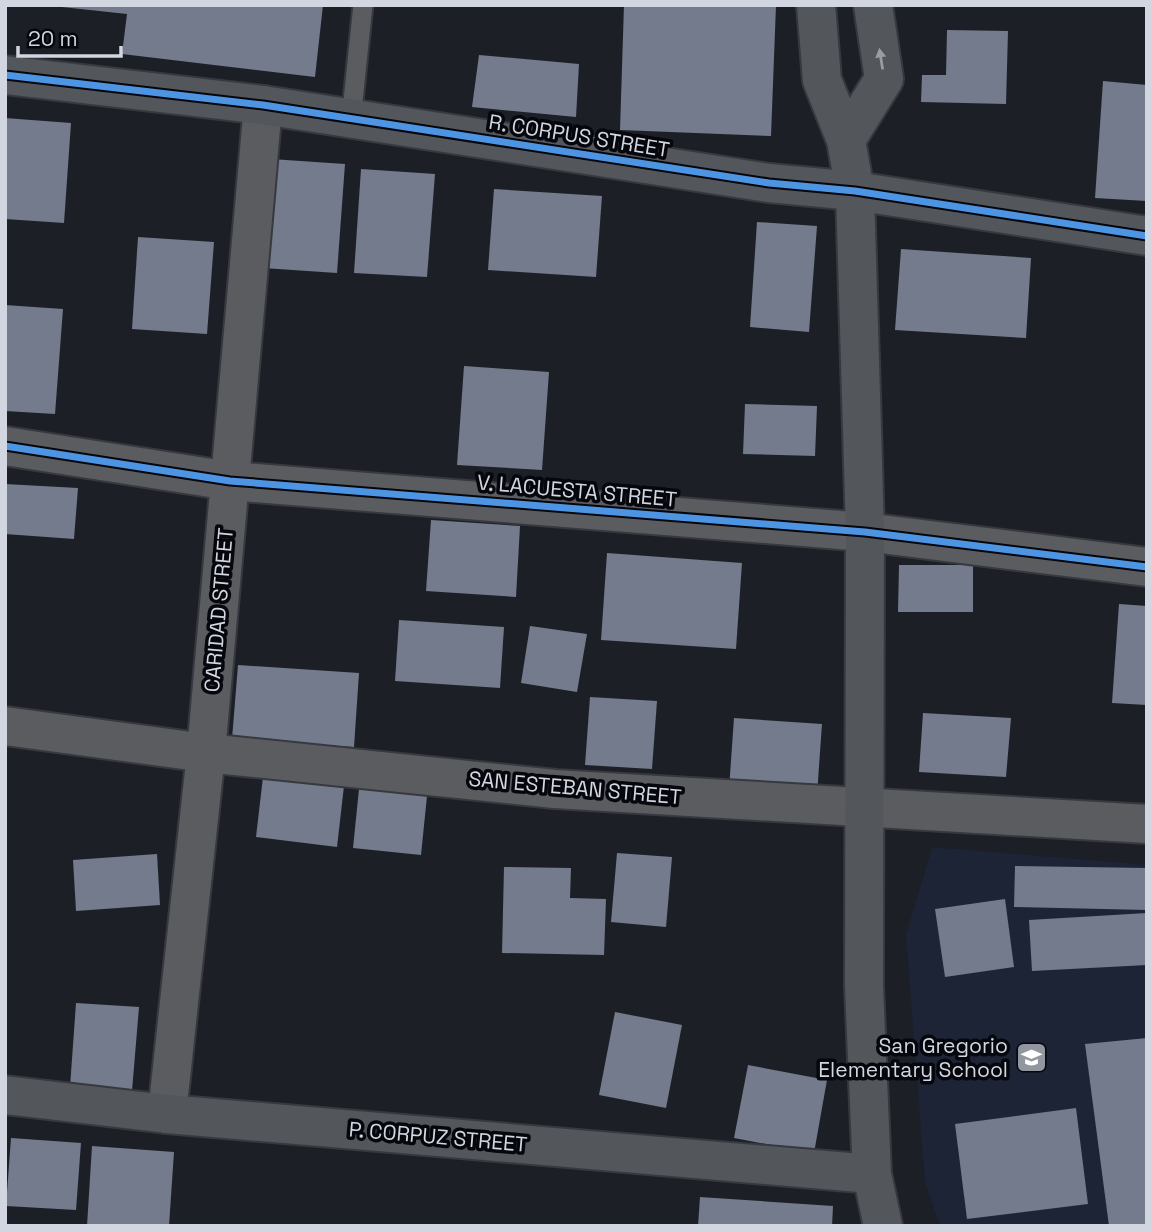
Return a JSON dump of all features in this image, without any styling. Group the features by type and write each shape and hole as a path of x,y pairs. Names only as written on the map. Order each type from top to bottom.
{"street":[{"path":"816,5 822,80 846,140 855,191 865,532 864,986 872,1174 883,1226"},
{"path":"846,140 884,79 873,5"},
{"name":"R. CORPUS STREET","path":"5,75 263,105 769,183 855,191 1147,236"},
{"name":"CARIDAD STREET","path":"167,1114 206,753 263,105"},
{"name":"V. LACUESTA STREET","path":"5,446 230,481 865,532 1147,567"},
{"name":"SAN ESTEBAN STREET","path":"5,726 206,753 555,789 1147,824"},
{"name":"P. CORPUZ STREET","path":"5,1095 167,1114 872,1174"}],"lane":[{"path":"351,120 363,5"}],"shaded area":[{"name":"San Gregorio Elementary School","path":"932,847 1147,865 1147,1226 940,1226 925,1182 906,935"}],"building":[{"path":"323,5 315,77 122,54 127,14 62,7"},
{"path":"624,5 776,5 771,136 620,130"},
{"path":"947,30 1008,31 1006,104 921,102 922,75 946,75"},
{"path":"479,55 579,64 576,117 472,107"},
{"path":"1103,81 1147,85 1147,201 1095,198"},
{"path":"5,118 71,123 64,223 5,219"},
{"path":"271,159 345,164 337,273 263,268"},
{"path":"361,169 435,174 427,277 354,273"},
{"path":"494,189 602,196 596,277 488,270"},
{"path":"757,222 817,226 809,332 750,327"},
{"path":"138,237 214,242 207,334 132,329"},
{"path":"901,249 1031,258 1026,338 895,330"},
{"path":"5,305 63,309 55,414 5,411"},
{"path":"464,366 549,372 542,470 457,465"},
{"path":"745,404 817,406 815,456 743,454"},
{"path":"5,484 78,488 74,539 5,534"},
{"path":"431,520 520,526 516,597 426,591"},
{"path":"607,553 742,563 736,649 601,640"},
{"path":"899,565 973,565 973,612 898,612"},
{"path":"1119,604 1147,606 1147,705 1112,703"},
{"path":"399,620 504,627 500,688 395,681"},
{"path":"530,626 587,634 577,692 521,683"},
{"path":"238,665 359,673 354,747 232,739"},
{"path":"590,697 657,701 652,769 585,765"},
{"path":"923,713 1011,718 1006,777 919,772"},
{"path":"734,718 822,724 817,795 729,789"},
{"path":"263,777 344,786 337,847 256,837"},
{"path":"359,789 427,796 421,855 353,848"},
{"path":"617,853 672,857 666,927 611,922"},
{"path":"157,854 160,905 76,911 73,860"},
{"path":"1015,866 1147,868 1147,910 1014,907"},
{"path":"504,867 571,868 570,898 606,899 604,955 502,953"},
{"path":"1005,899 1014,967 945,977 935,909"},
{"path":"1147,913 1147,965 1032,971 1029,920"},
{"path":"76,1003 139,1007 132,1091 70,1087"},
{"path":"615,1012 682,1025 666,1108 599,1095"},
{"path":"1147,1038 1147,1226 1109,1226 1085,1044"},
{"path":"748,1065 827,1080 814,1153 734,1138"},
{"path":"1076,1108 1088,1204 967,1219 955,1124"},
{"path":"11,1138 81,1143 76,1210 6,1206"},
{"path":"92,1146 174,1152 169,1226 87,1226"},
{"path":"700,1197 833,1206 832,1226 698,1226"}],"cycle path":[{"path":"5,75 263,105 769,183 855,191 1147,236"},
{"path":"5,446 230,481 865,532 1147,567"}],"place":[{"name":"San Gregorio Elementary School","path":"1031,1058"}]}
